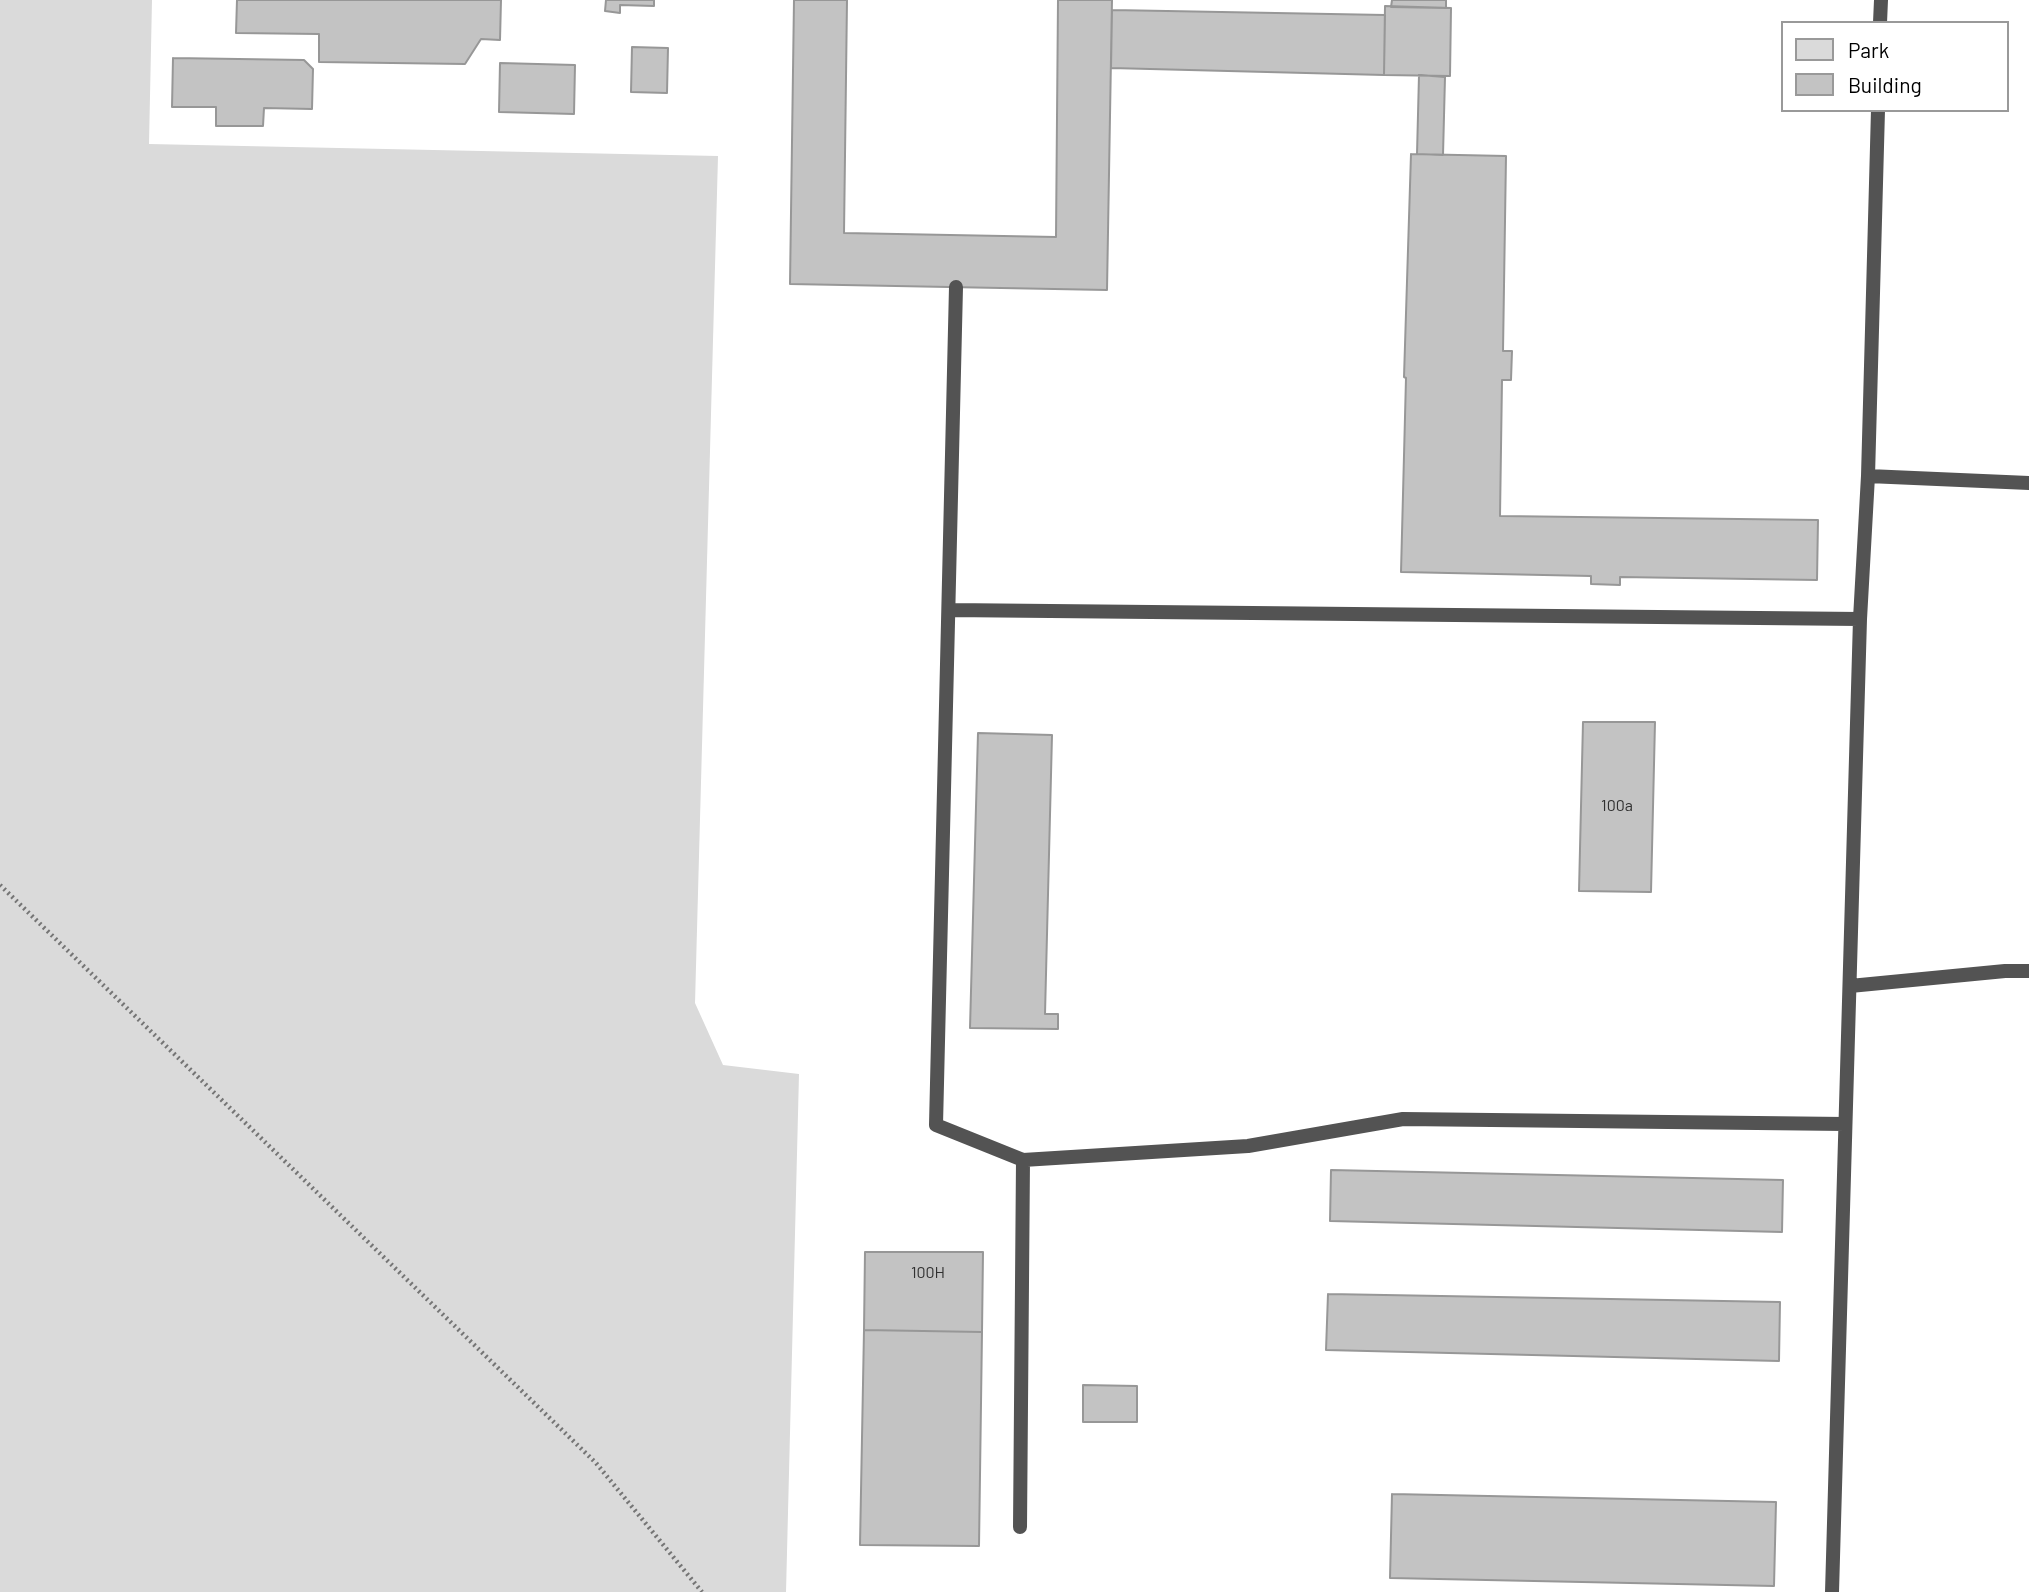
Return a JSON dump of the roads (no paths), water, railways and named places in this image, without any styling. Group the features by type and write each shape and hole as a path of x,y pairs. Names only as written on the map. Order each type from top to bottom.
{"lane":[{"path":"1881,0 1881,21"},
{"path":"1832,1592 1860,619 1868,476 1878,112"},
{"path":"956,287 936,1125 1023,1160 1248,1146 1403,1119 1845,1124"},
{"path":"1868,476 2029,483"},
{"path":"949,610 1860,619"},
{"path":"1850,986 2029,971"},
{"path":"1020,1527 1023,1160"}]}
